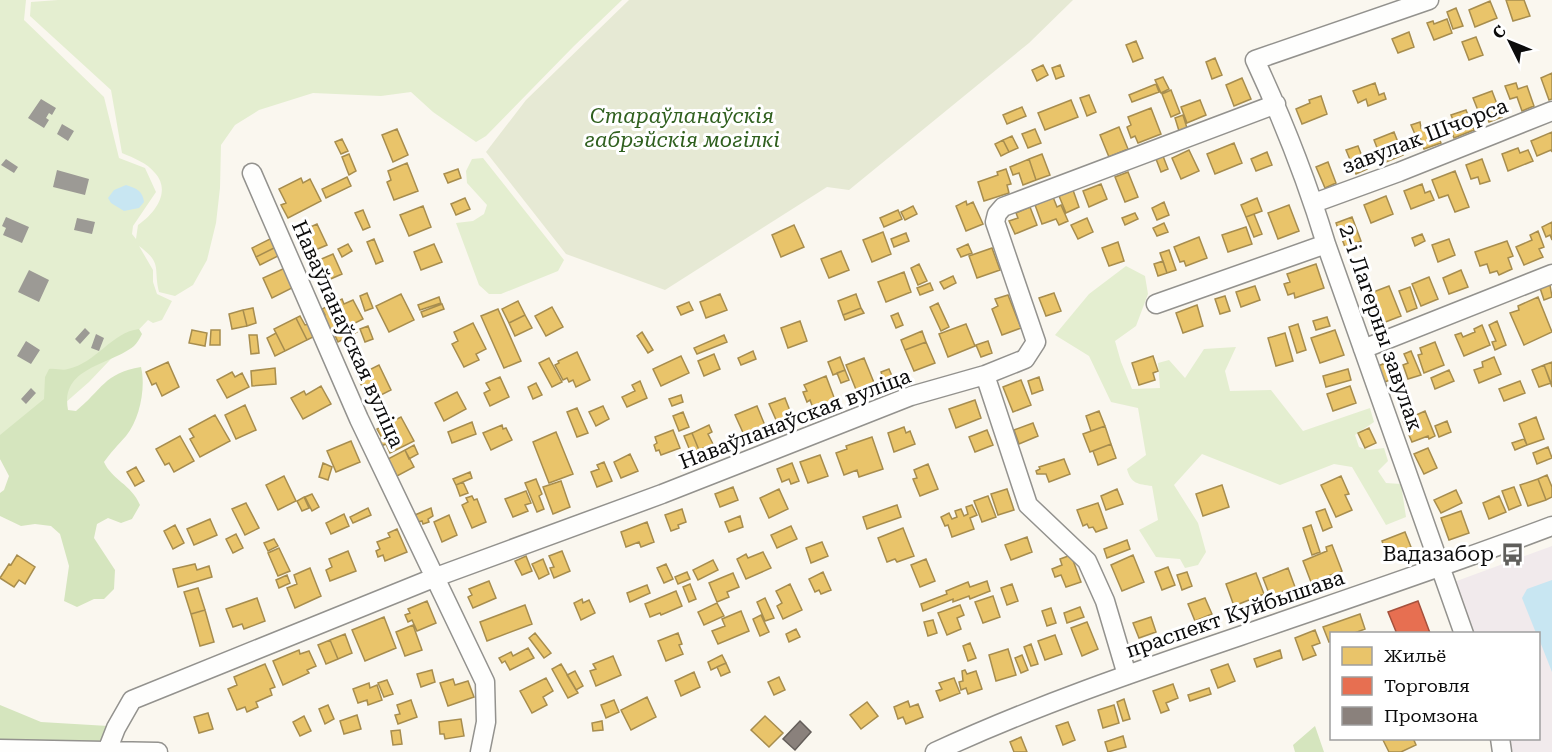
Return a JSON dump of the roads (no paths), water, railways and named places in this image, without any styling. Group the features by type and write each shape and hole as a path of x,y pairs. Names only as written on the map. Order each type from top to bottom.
{"street":[{"name":"2-і Лагерны завулак","path":"1429,0 1255,60 1276,104 1314,203 1326,244 1464,632"},
{"name":"Наваўланаўская вуліца","path":"107,751 116,728 132,700 436,577 662,494 911,396 985,375 1025,359 1036,342 995,222 997,214 1003,207 1276,104"},
{"name":"завулак Шчорса","path":"1314,203 1552,111"},
{"name":"Наваўланаўская вуліца","path":"252,173 345,388 436,577"},
{"path":"1156,304 1326,244"},
{"path":"1363,349 1552,274"},
{"path":"985,375 1028,505 1087,561 1105,601 1127,675"},
{"name":"праспект Куйбышава","path":"935,752 990,727 1127,675 1442,567 1552,526"},
{"path":"436,577 484,682 486,722 480,752"},
{"path":"0,749 158,752"}],"water":[{"path":"126,185 141,193 144,202 139,208 124,211 111,203 108,198 114,190"},
{"path":"1552,580 1552,672 1540,642 1540,632 1536,632 1522,598 1527,589"}],"place":[{"name":"Вадазабор","path":"1512,554"}],"park label":[{"name":"Стараўланаўскія габрэйскія могілкі","path":"682,128"}]}
